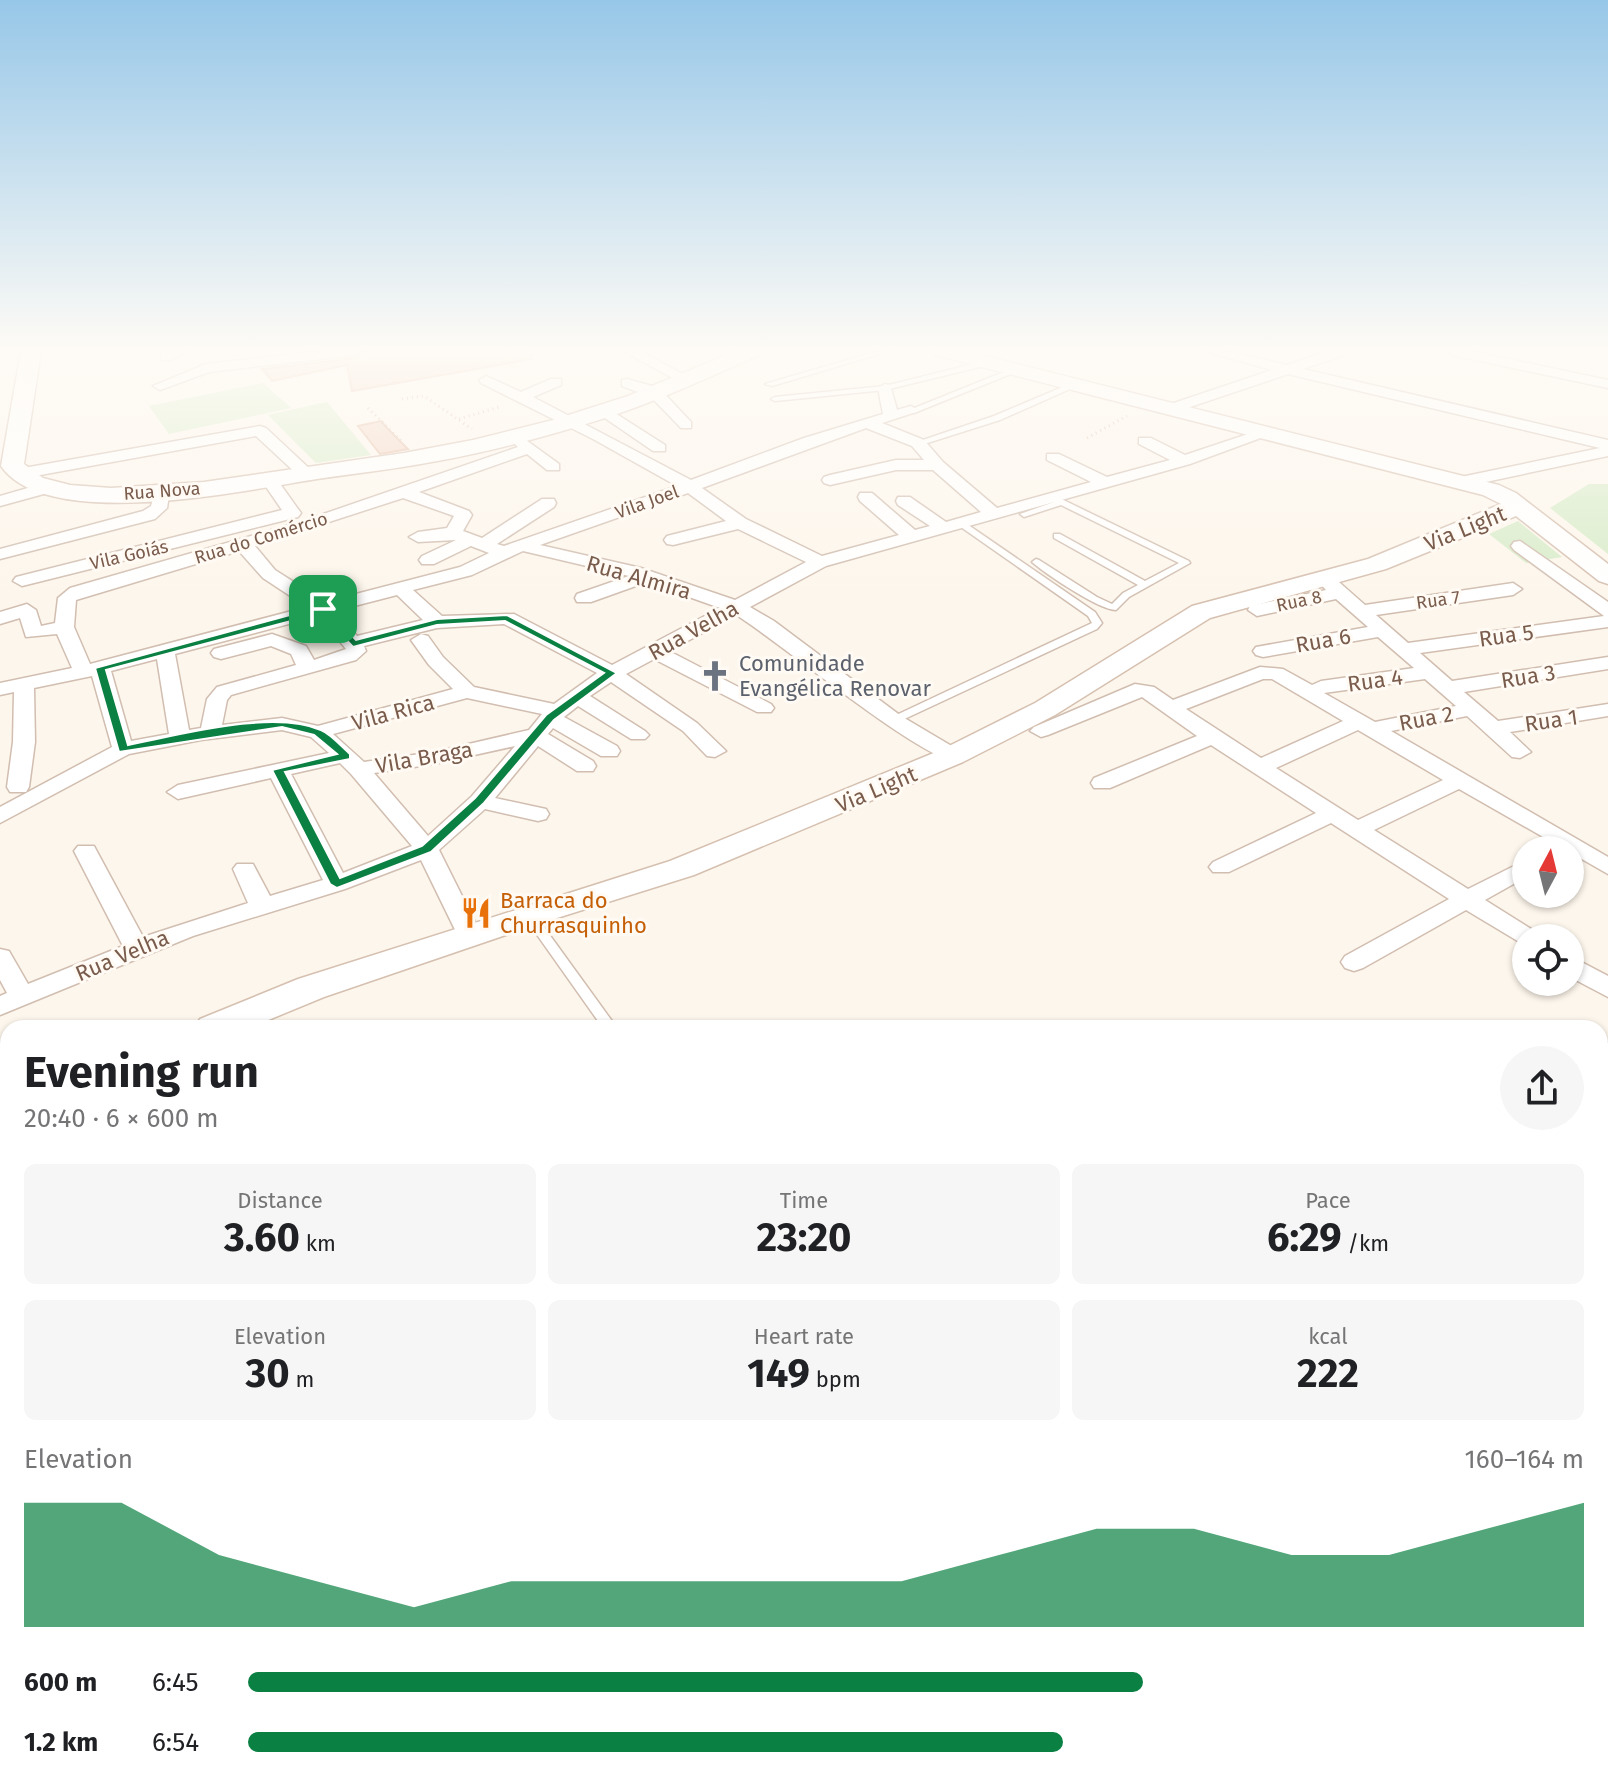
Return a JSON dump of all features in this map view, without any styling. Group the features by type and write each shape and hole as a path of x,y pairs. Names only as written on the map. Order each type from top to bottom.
{"street":[{"path":"17,434 12,466 22,482"},
{"path":"0,501 22,482 244,434"},
{"path":"264,434 306,474"},
{"name":"Rua Nova","path":"22,482 63,492 161,495 452,452 491,442 521,442 539,434"},
{"path":"595,434 689,486 740,523 820,562"},
{"path":"631,454 667,449 643,434"},
{"name":"Vila Joel","path":"485,543 689,486 832,434"},
{"path":"794,447 847,434"},
{"path":"906,434 993,513"},
{"name":"Rua Velha","path":"11,1001 184,930 337,884 427,849 480,801 554,714 576,696 612,673 820,562 993,513 1056,500 1104,482 1184,461 1262,434"},
{"path":"1279,434 1499,493 1608,576"},
{"path":"1554,434 1608,448"},
{"path":"1145,441 1184,461"},
{"path":"521,442 553,467"},
{"name":"Rua do Comércio","path":"64,627 67,598 77,592 309,525 470,467 521,442"},
{"path":"1462,482 1608,448"},
{"path":"452,452 470,467"},
{"path":"1053,457 1104,482"},
{"path":"830,480 896,465 937,465"},
{"path":"270,481 292,513 309,525"},
{"path":"403,492 462,514 485,543"},
{"path":"123,749 92,670 64,627 33,633 22,581 6,552 154,513 159,508 161,495"},
{"path":"866,497 912,537"},
{"path":"904,501 952,526"},
{"path":"428,560 485,543 548,503"},
{"name":"Via Light","path":"233,1020 311,988 469,934 682,868 952,756 1045,709 1201,612 1333,586 1377,564 1518,506"},
{"name":"Vila Goiás","path":"22,581 292,513"},
{"path":"757,532 779,520"},
{"path":"673,540 740,523"},
{"path":"418,537 485,543"},
{"path":"466,571 485,543"},
{"name":"Rua Almira","path":"485,543 555,554 647,576 736,607 767,625 894,720 952,756"},
{"path":"244,545 278,582 323,609 351,650"},
{"path":"1520,546 1608,611"},
{"path":"596,563 629,553"},
{"path":"0,689 167,658 265,633 323,609 466,571 555,554"},
{"path":"584,598 647,576"},
{"path":"1333,586 1520,752"},
{"name":"Rua 8","path":"1257,610 1333,586"},
{"path":"401,589 437,622"},
{"name":"Rua 7","path":"1363,611 1513,589"},
{"path":"0,618 27,610"},
{"path":"210,733 217,699 224,691 308,668 351,650 437,622 507,618 612,673 690,727 715,751"},
{"name":"Rua 5","path":"1404,649 1608,621"},
{"name":"Rua 6","path":"1263,651 1383,630"},
{"path":"265,633 297,648 308,668"},
{"path":"421,640 436,661 467,692 554,714 609,751"},
{"path":"656,652 764,708"},
{"path":"167,658 180,738"},
{"name":"Rua 3","path":"1448,688 1608,663"},
{"path":"1170,708 1260,673 1270,672 1458,781 1545,836"},
{"name":"Rua 4","path":"1321,687 1430,672"},
{"path":"8,800 24,742 24,686"},
{"path":"1041,731 1137,690 1147,691 1213,737 1512,929"},
{"name":"Vila Rica","path":"318,732 467,692"},
{"path":"576,696 638,735"},
{"name":"Rua 2","path":"1381,727 1472,709"},
{"name":"Rua 1","path":"1494,728 1608,710"},
{"path":"1260,767 1358,722"},
{"path":"8,800 123,749 282,724 318,732 352,762 427,849 469,934"},
{"path":"535,735 585,766"},
{"name":"Vila Braga","path":"352,762 434,758 535,735"},
{"path":"1102,783 1213,737"},
{"name":"Vila Rica","path":"178,792 278,770 352,762"},
{"path":"278,770 337,884"},
{"path":"1357,829 1458,781"},
{"path":"480,801 538,814"},
{"path":"1221,867 1332,814"},
{"path":"86,851 137,949"},
{"path":"1584,857 1608,867"},
{"path":"245,869 262,906"},
{"path":"1354,962 1512,875"},
{"path":"0,957 11,1001"},
{"path":"1584,973 1608,988"}],"lane":[{"path":"918,443 945,434"},
{"path":"894,720 1094,627 1097,619 1126,595 1183,567 1185,561 1056,500 1024,514"},
{"path":"952,526 1097,619"},
{"path":"1057,536 1144,584"},
{"path":"1036,562 1113,608"},
{"path":"529,915 604,1020"}],"path":[{"path":"394,434 417,457"},
{"path":"481,434 491,442"},
{"path":"1087,438 1093,434"}],"green space":[{"path":"287,434 354,434 371,455 316,463"},
{"path":"1589,484 1608,484 1608,554 1550,508"},
{"path":"1518,521 1562,557 1526,563 1489,534"}],"building":[{"path":"365,434 394,434 408,449 380,454"}],"place":[{"name":"Comunidade Evangélica Renovar","path":"715,676"},
{"name":"Barraca do Churrasquinho","path":"476,913"}],"route":[{"path":"323,609 353,643 437,622 507,618 612,673 557,711 510,761 480,801 448,833 427,849 337,884 278,770 345,756 318,732 282,724 201,734 123,749 100,668 323,609"}]}
